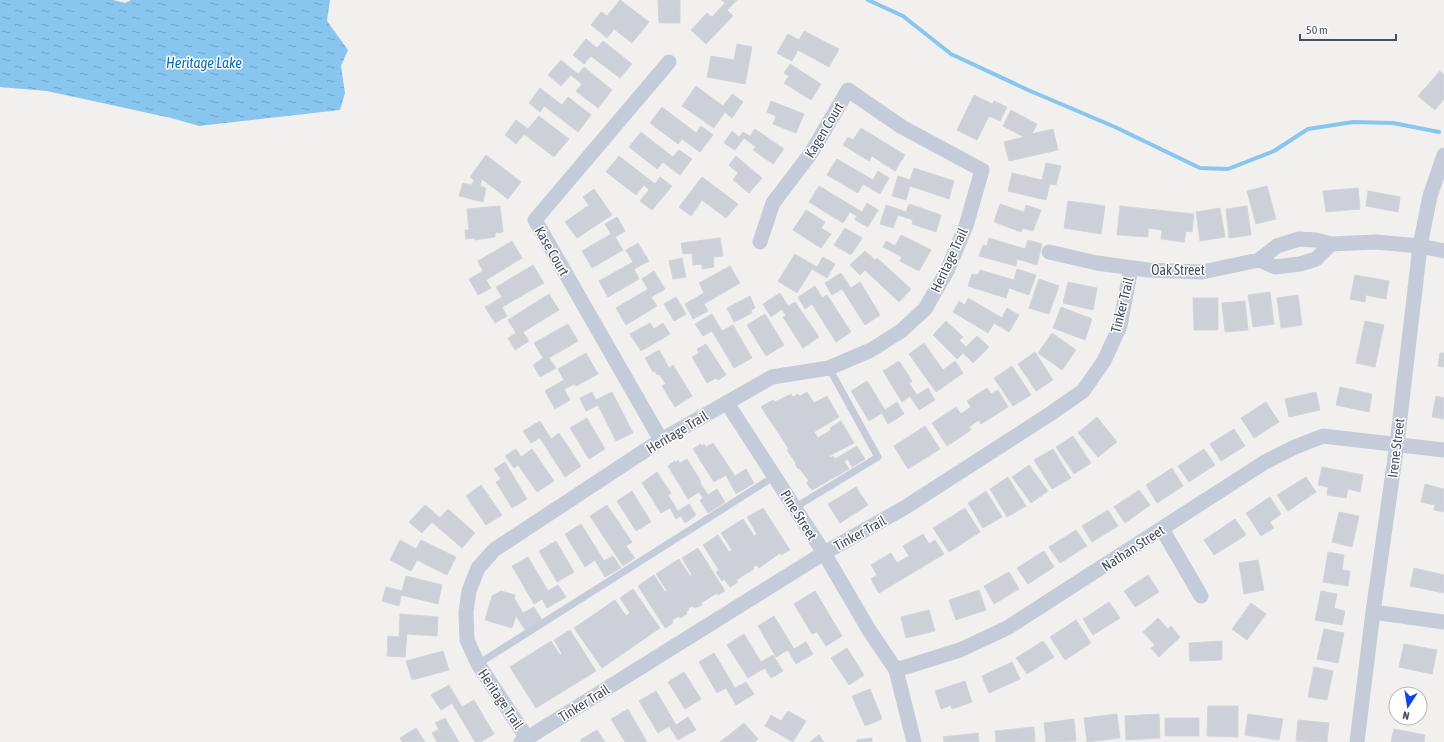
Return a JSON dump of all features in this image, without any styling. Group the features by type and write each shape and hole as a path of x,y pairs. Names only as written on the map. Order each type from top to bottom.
{"street":[{"name":"Kase Court","path":"662,440 535,220 669,62"},
{"name":"Kagen Court","path":"760,242 773,203 811,153 848,90 902,127 982,170"},
{"name":"Irene Street","path":"1357,742 1373,612 1397,444 1420,246 1430,196 1444,155"},
{"name":"Heritage Trail","path":"524,740 478,664 467,640 466,612 469,591 478,568 494,550 662,440 772,377 829,368 871,350 901,331 924,309 947,271 966,226 982,170"},
{"name":"Oak Street","path":"1049,252 1097,263 1131,268 1202,272 1260,260 1277,246 1299,239 1316,240 1331,244 1376,242 1420,246 1444,251"},
{"name":"Oak Street","path":"1260,260 1275,266 1300,264 1316,259 1331,244"},
{"name":"Tinker Trail","path":"524,740 824,553 904,508 1083,391 1104,361 1120,326 1131,268"},
{"name":"Pine Street","path":"727,403 824,553 869,630 896,670"},
{"name":"Nathan Street","path":"896,670 960,650 1007,628 1265,462 1295,447 1323,436 1444,450"},
{"path":"1162,529 1201,596"},
{"path":"1373,612 1444,622"},
{"path":"896,670 914,742"}],"lane":[{"path":"794,508 878,457 829,368"},
{"path":"478,664 775,476"}],"water":[{"name":"Heritage Lake","path":"0,0 113,0 125,3 131,0 330,0 327,21 348,50 341,66 345,93 340,110 199,126 171,118 47,91 0,87"}],"building":[{"path":"620,0 649,22 632,43 614,29 607,38 591,25 601,12 607,16"},
{"path":"658,0 680,0 680,23 659,23"},
{"path":"721,0 737,0 727,10 733,16 706,44 691,30 707,13 712,17 725,3"},
{"path":"804,31 839,49 829,67 798,50 792,61 777,53 788,34 799,40"},
{"path":"586,39 597,48 603,41 632,64 620,78 591,56 584,64 573,55"},
{"path":"737,44 752,47 745,84 707,77 711,56 734,60"},
{"path":"561,60 578,74 584,67 612,90 598,108 576,91 582,84 571,75 561,86 548,75"},
{"path":"790,64 821,84 811,100 784,83 789,76 784,73"},
{"path":"1440,71 1444,75 1444,99 1435,110 1418,96"},
{"path":"696,86 723,106 732,94 743,102 732,118 725,112 714,128 682,106"},
{"path":"540,88 562,105 568,97 591,115 578,132 544,106 540,112 529,103"},
{"path":"974,95 992,104 994,101 1007,107 1000,121 989,116 977,140 957,130"},
{"path":"771,101 804,114 796,133 773,124 776,116 767,112"},
{"path":"662,107 696,133 701,126 713,135 700,152 682,139 678,144 650,123"},
{"path":"1011,110 1037,124 1032,134 1053,129 1058,150 1009,161 1004,142 1024,137 1003,126"},
{"path":"539,116 569,139 554,157 524,134 516,144 505,135 516,120 528,129"},
{"path":"861,128 905,155 895,171 872,156 869,161 843,145 848,137 853,140"},
{"path":"755,129 784,149 773,164 753,150 756,147 744,138 735,150 724,143 732,131 739,137 743,132 750,136"},
{"path":"641,132 673,157 679,150 692,159 680,175 663,162 657,169 629,147"},
{"path":"486,155 521,182 508,199 482,179 480,186 486,188 483,202 459,196 463,183 471,185 474,180 470,177"},
{"path":"619,156 655,184 660,177 672,186 652,210 640,201 649,190 644,185 636,195 606,172"},
{"path":"736,156 762,178 749,193 733,180 738,173 729,165"},
{"path":"837,159 873,180 878,171 889,178 880,194 863,184 858,193 827,175"},
{"path":"1046,163 1061,166 1056,185 1050,184 1046,200 1008,191 1012,173 1042,180"},
{"path":"914,168 954,181 949,199 910,186 906,200 892,196 898,176 910,180"},
{"path":"702,177 738,204 726,218 702,200 691,216 679,207"},
{"path":"819,186 862,212 867,203 878,210 868,227 855,220 857,216 850,212 843,223 809,202"},
{"path":"1267,186 1276,219 1256,224 1247,191"},
{"path":"1358,188 1360,209 1326,212 1323,191"},
{"path":"594,189 612,215 577,238 565,222 589,205 583,197"},
{"path":"1368,191 1400,197 1398,212 1366,206"},
{"path":"1068,201 1105,206 1101,234 1064,228"},
{"path":"909,204 941,215 936,232 912,224 913,220 898,215 893,228 880,224 886,205 906,212"},
{"path":"1000,204 1024,212 1026,205 1041,210 1033,231 1023,228 1021,232 994,222"},
{"path":"500,206 503,232 495,233 495,237 475,240 475,238 466,239 465,230 469,230 467,209"},
{"path":"1120,206 1194,214 1192,232 1186,231 1184,242 1161,239 1162,230 1148,228 1148,237 1117,235"},
{"path":"1247,206 1251,235 1229,238 1226,209"},
{"path":"1220,208 1225,237 1200,241 1196,212"},
{"path":"806,210 825,222 821,228 831,234 821,248 793,230"},
{"path":"617,217 625,231 615,237 623,250 592,268 582,251 611,234 605,224"},
{"path":"845,228 862,238 851,255 834,245"},
{"path":"901,235 931,250 919,271 900,261 902,257 883,247 886,241 895,246"},
{"path":"720,238 723,256 713,257 714,267 702,269 702,264 693,265 692,253 683,254 681,243"},
{"path":"989,238 1025,249 1028,240 1042,244 1037,265 1017,259 1016,266 979,256 983,245 987,246"},
{"path":"512,241 522,258 486,280 491,288 478,295 469,279 483,271 478,261"},
{"path":"638,243 649,261 634,269 639,279 608,297 599,281 633,262 626,250"},
{"path":"865,251 875,260 877,258 911,289 899,302 865,270 860,275 850,265"},
{"path":"795,254 817,267 823,257 835,264 827,278 812,269 797,293 778,281"},
{"path":"682,258 686,277 673,279 669,261"},
{"path":"533,265 544,283 502,307 507,316 495,323 485,307 502,297 496,287"},
{"path":"730,266 740,283 704,304 708,311 693,319 685,304 704,293 699,283"},
{"path":"1017,269 1036,275 1029,295 1009,288 1006,298 968,286 972,274 978,275 980,270 1014,280"},
{"path":"654,271 665,289 651,297 657,306 626,325 616,308 648,289 642,279"},
{"path":"841,273 851,288 860,282 880,315 865,325 842,289 832,295 825,283"},
{"path":"1355,275 1389,281 1386,299 1366,295 1365,302 1350,299"},
{"path":"1039,279 1059,286 1049,314 1029,308"},
{"path":"1068,282 1097,288 1093,310 1063,303"},
{"path":"815,286 822,298 827,295 851,332 836,342 812,304 805,309 798,297"},
{"path":"1270,292 1274,324 1253,327 1248,295"},
{"path":"780,293 788,306 795,302 819,337 803,348 783,317 786,316 782,309 771,317 763,304"},
{"path":"549,294 559,310 523,332 529,341 515,350 508,338 516,333 508,320"},
{"path":"1298,295 1302,325 1281,328 1277,298"},
{"path":"750,296 755,308 751,310 752,313 734,322 727,308"},
{"path":"676,297 686,314 674,321 664,304"},
{"path":"968,298 1002,318 1007,308 1019,315 1009,332 994,323 988,333 953,312 959,301 965,305"},
{"path":"1193,298 1218,298 1218,330 1194,330"},
{"path":"1245,301 1248,330 1225,332 1222,303"},
{"path":"1061,307 1092,319 1085,340 1053,328"},
{"path":"712,314 722,331 733,325 752,358 734,368 712,331 703,336 695,324"},
{"path":"765,314 784,345 766,356 747,325"},
{"path":"946,321 963,337 959,340 966,347 977,336 989,347 973,363 963,353 957,359 933,335"},
{"path":"1365,321 1384,325 1375,367 1356,363"},
{"path":"650,323 654,329 663,323 670,334 641,351 630,334"},
{"path":"568,324 578,341 549,358 556,368 540,377 533,365 543,358 534,343"},
{"path":"1052,333 1076,350 1062,370 1038,353"},
{"path":"924,343 943,370 955,361 963,373 936,392 909,354"},
{"path":"706,344 726,375 718,380 716,378 707,383 692,357 699,353 697,349"},
{"path":"659,350 669,368 673,365 692,396 675,407 662,386 666,384 659,374 657,375 655,371 653,372 645,358"},
{"path":"1035,352 1053,380 1036,391 1018,364"},
{"path":"586,353 598,374 576,386 575,384 564,389 570,400 555,409 545,391 564,380 558,369"},
{"path":"1440,353 1444,353 1444,367 1438,366"},
{"path":"899,361 912,381 909,383 917,395 928,388 935,400 919,410 910,396 902,402 883,371"},
{"path":"1012,366 1031,395 1013,406 994,378"},
{"path":"867,381 885,410 897,402 904,414 888,424 882,413 869,421 851,391"},
{"path":"1340,387 1372,394 1369,412 1336,405"},
{"path":"987,388 991,394 998,390 1008,407 981,424 979,420 969,427 971,430 947,446 932,423 956,407 961,414 971,407 967,401"},
{"path":"592,392 596,400 612,392 633,433 616,441 598,405 586,411 580,398"},
{"path":"807,392 814,403 827,396 839,417 814,432 818,438 831,430 830,428 841,421 854,443 829,456 830,458 833,456 835,459 857,446 865,459 852,467 848,459 844,461 849,469 812,490 807,484 809,481 799,468 798,469 795,464 796,463 787,450 789,450 785,443 761,407 773,400 775,402 791,394 793,397 798,394 800,396"},
{"path":"1316,392 1320,410 1289,417 1285,399"},
{"path":"1436,396 1444,398 1444,419 1432,417"},
{"path":"1266,402 1279,422 1254,438 1241,418"},
{"path":"1097,417 1117,442 1098,457 1078,433"},
{"path":"587,418 605,449 589,459 570,428"},
{"path":"540,421 551,439 559,433 581,466 565,477 540,438 531,443 523,431"},
{"path":"925,426 940,449 908,469 894,446"},
{"path":"1234,429 1245,446 1221,461 1210,444"},
{"path":"1073,436 1091,463 1074,474 1056,447"},
{"path":"713,443 735,476 746,469 754,483 736,494 726,475 714,482 693,449 701,444 702,446 704,444 706,447"},
{"path":"516,449 521,457 532,449 554,481 537,492 518,465 514,468 505,456"},
{"path":"1053,449 1071,478 1052,489 1034,460"},
{"path":"1204,449 1215,465 1189,482 1178,466"},
{"path":"687,459 708,495 717,489 725,502 708,513 700,500 703,498 699,492 688,499 668,466 675,461 676,463 678,460 680,463"},
{"path":"505,462 527,499 512,508 496,482 501,479 494,469"},
{"path":"1029,465 1048,491 1031,503 1012,477"},
{"path":"1322,467 1363,475 1360,492 1348,489 1346,498 1327,495 1328,487 1318,485"},
{"path":"1172,468 1183,486 1157,503 1146,485"},
{"path":"657,472 671,493 668,495 678,511 689,504 696,515 685,523 681,516 676,519 670,508 661,513 642,483"},
{"path":"1008,477 1026,506 1007,517 990,489"},
{"path":"1306,477 1316,492 1288,511 1277,495"},
{"path":"1425,484 1444,489 1444,512 1434,510 1435,505 1421,502"},
{"path":"481,485 502,515 486,525 466,496"},
{"path":"856,487 868,505 840,523 828,504"},
{"path":"1139,490 1150,505 1125,523 1114,507"},
{"path":"632,491 651,522 636,531 617,501"},
{"path":"986,491 1002,517 983,528 968,503"},
{"path":"1270,497 1281,514 1270,522 1274,528 1261,536 1246,513"},
{"path":"425,505 440,518 448,509 475,533 462,548 432,522 422,533 409,522"},
{"path":"607,505 632,542 626,546 635,558 623,566 590,516"},
{"path":"763,508 790,550 781,555 780,553 759,568 756,565 753,567 754,569 736,580 738,582 730,587 724,579 722,581 716,572 719,570 703,545 718,535 729,552 732,550 721,533 743,519 754,536 757,534 747,517"},
{"path":"965,508 980,532 949,552 933,528"},
{"path":"1108,510 1118,526 1092,542 1082,526"},
{"path":"1339,512 1359,516 1352,547 1332,542"},
{"path":"1235,519 1246,535 1214,555 1204,540"},
{"path":"581,524 604,561 613,556 621,568 605,577 595,560 585,567 565,534"},
{"path":"1076,530 1087,546 1060,563 1049,547"},
{"path":"923,534 929,544 935,540 944,554 879,593 871,579 877,575 871,565 891,553 897,563 909,556 903,546"},
{"path":"400,540 416,549 421,540 456,557 447,575 417,560 411,571 390,560"},
{"path":"556,541 574,572 557,582 539,551"},
{"path":"698,548 725,591 718,595 717,593 701,603 702,605 700,606 688,608 689,610 686,612 687,614 680,618 678,616 672,621 673,623 665,628 638,586 654,575 665,592 667,591 656,574 679,559 690,576 692,575 682,558"},
{"path":"1044,551 1054,567 1028,584 1017,568"},
{"path":"1328,552 1344,555 1342,570 1350,571 1348,586 1323,582"},
{"path":"528,557 548,591 558,585 566,597 547,608 542,599 534,604 512,566"},
{"path":"1258,560 1264,590 1244,594 1239,563"},
{"path":"1414,568 1444,575 1444,593 1410,586"},
{"path":"1009,572 1019,589 994,604 984,586"},
{"path":"1148,575 1159,592 1135,607 1124,591"},
{"path":"406,576 442,585 438,604 401,595 399,606 382,601 386,587 402,591"},
{"path":"633,589 660,628 602,668 574,628 615,600 626,616 630,613 620,598"},
{"path":"979,590 986,610 956,620 949,600"},
{"path":"501,591 515,595 514,598 523,613 534,607 542,620 525,630 516,616 512,628 485,620 492,596"},
{"path":"815,591 842,636 826,646 817,632 812,634 794,604"},
{"path":"1321,591 1337,594 1334,608 1345,611 1342,625 1315,620"},
{"path":"1109,602 1120,618 1093,635 1083,619"},
{"path":"1251,603 1266,614 1247,640 1232,629"},
{"path":"929,610 935,631 906,638 901,617"},
{"path":"400,614 438,617 437,636 407,634 405,657 387,656 388,636 399,637"},
{"path":"774,616 794,649 806,642 813,654 796,664 788,650 776,657 758,626"},
{"path":"1158,618 1168,629 1171,626 1180,637 1159,657 1151,648 1155,645 1143,632"},
{"path":"1076,620 1091,643 1065,660 1050,637"},
{"path":"1324,629 1344,633 1338,663 1317,659"},
{"path":"570,630 596,671 536,708 510,667 551,641 560,655 562,654 554,640"},
{"path":"744,634 761,662 773,655 783,671 771,678 765,668 748,678 727,645"},
{"path":"1043,641 1054,657 1027,674 1016,658"},
{"path":"1222,641 1222,660 1190,661 1189,643"},
{"path":"1404,644 1437,650 1432,674 1399,667"},
{"path":"847,648 864,675 849,685 831,658"},
{"path":"443,651 449,670 412,680 406,661"},
{"path":"714,653 735,688 746,682 754,694 736,705 726,688 717,693 699,662"},
{"path":"1012,662 1020,679 989,693 982,676"},
{"path":"1314,667 1333,671 1327,700 1308,697"},
{"path":"684,672 701,699 685,709 668,682"},
{"path":"965,681 972,702 952,709 951,705 941,709 935,691"},
{"path":"449,685 462,707 474,700 494,734 481,742 475,742 452,703 441,710 431,695"},
{"path":"870,689 882,719 865,726 852,696"},
{"path":"656,691 676,725 688,717 696,730 678,740 669,726 658,733 639,701"},
{"path":"1208,706 1238,706 1238,737 1207,736"},
{"path":"628,709 647,742 625,742 611,719"},
{"path":"788,711 806,721 793,742 765,726 771,715 781,721"},
{"path":"1117,714 1120,738 1087,742 1084,718"},
{"path":"1159,714 1160,738 1126,740 1125,716"},
{"path":"1248,714 1283,719 1279,740 1245,735"},
{"path":"445,718 459,742 437,742 432,733 439,729 435,723"},
{"path":"1165,718 1199,718 1199,736 1165,736"},
{"path":"1074,719 1076,741 1046,742 1044,723"},
{"path":"1298,720 1329,723 1327,742 1296,741"},
{"path":"744,723 758,739 755,742 720,742"},
{"path":"1034,727 1035,742 996,742 995,731"},
{"path":"416,728 425,742 402,742 400,738"},
{"path":"1394,729 1425,735 1424,742 1391,742"},
{"path":"597,730 605,742 582,742 580,740"},
{"path":"978,733 979,742 944,742 943,737"},
{"path":"819,735 824,742 810,742"},
{"path":"872,738 872,742 857,742 857,740"}],"waterway":[{"path":"868,0 903,16 951,54 1028,90 1115,127 1200,168 1228,169 1274,151 1308,129 1353,122 1393,123 1439,132"}]}
